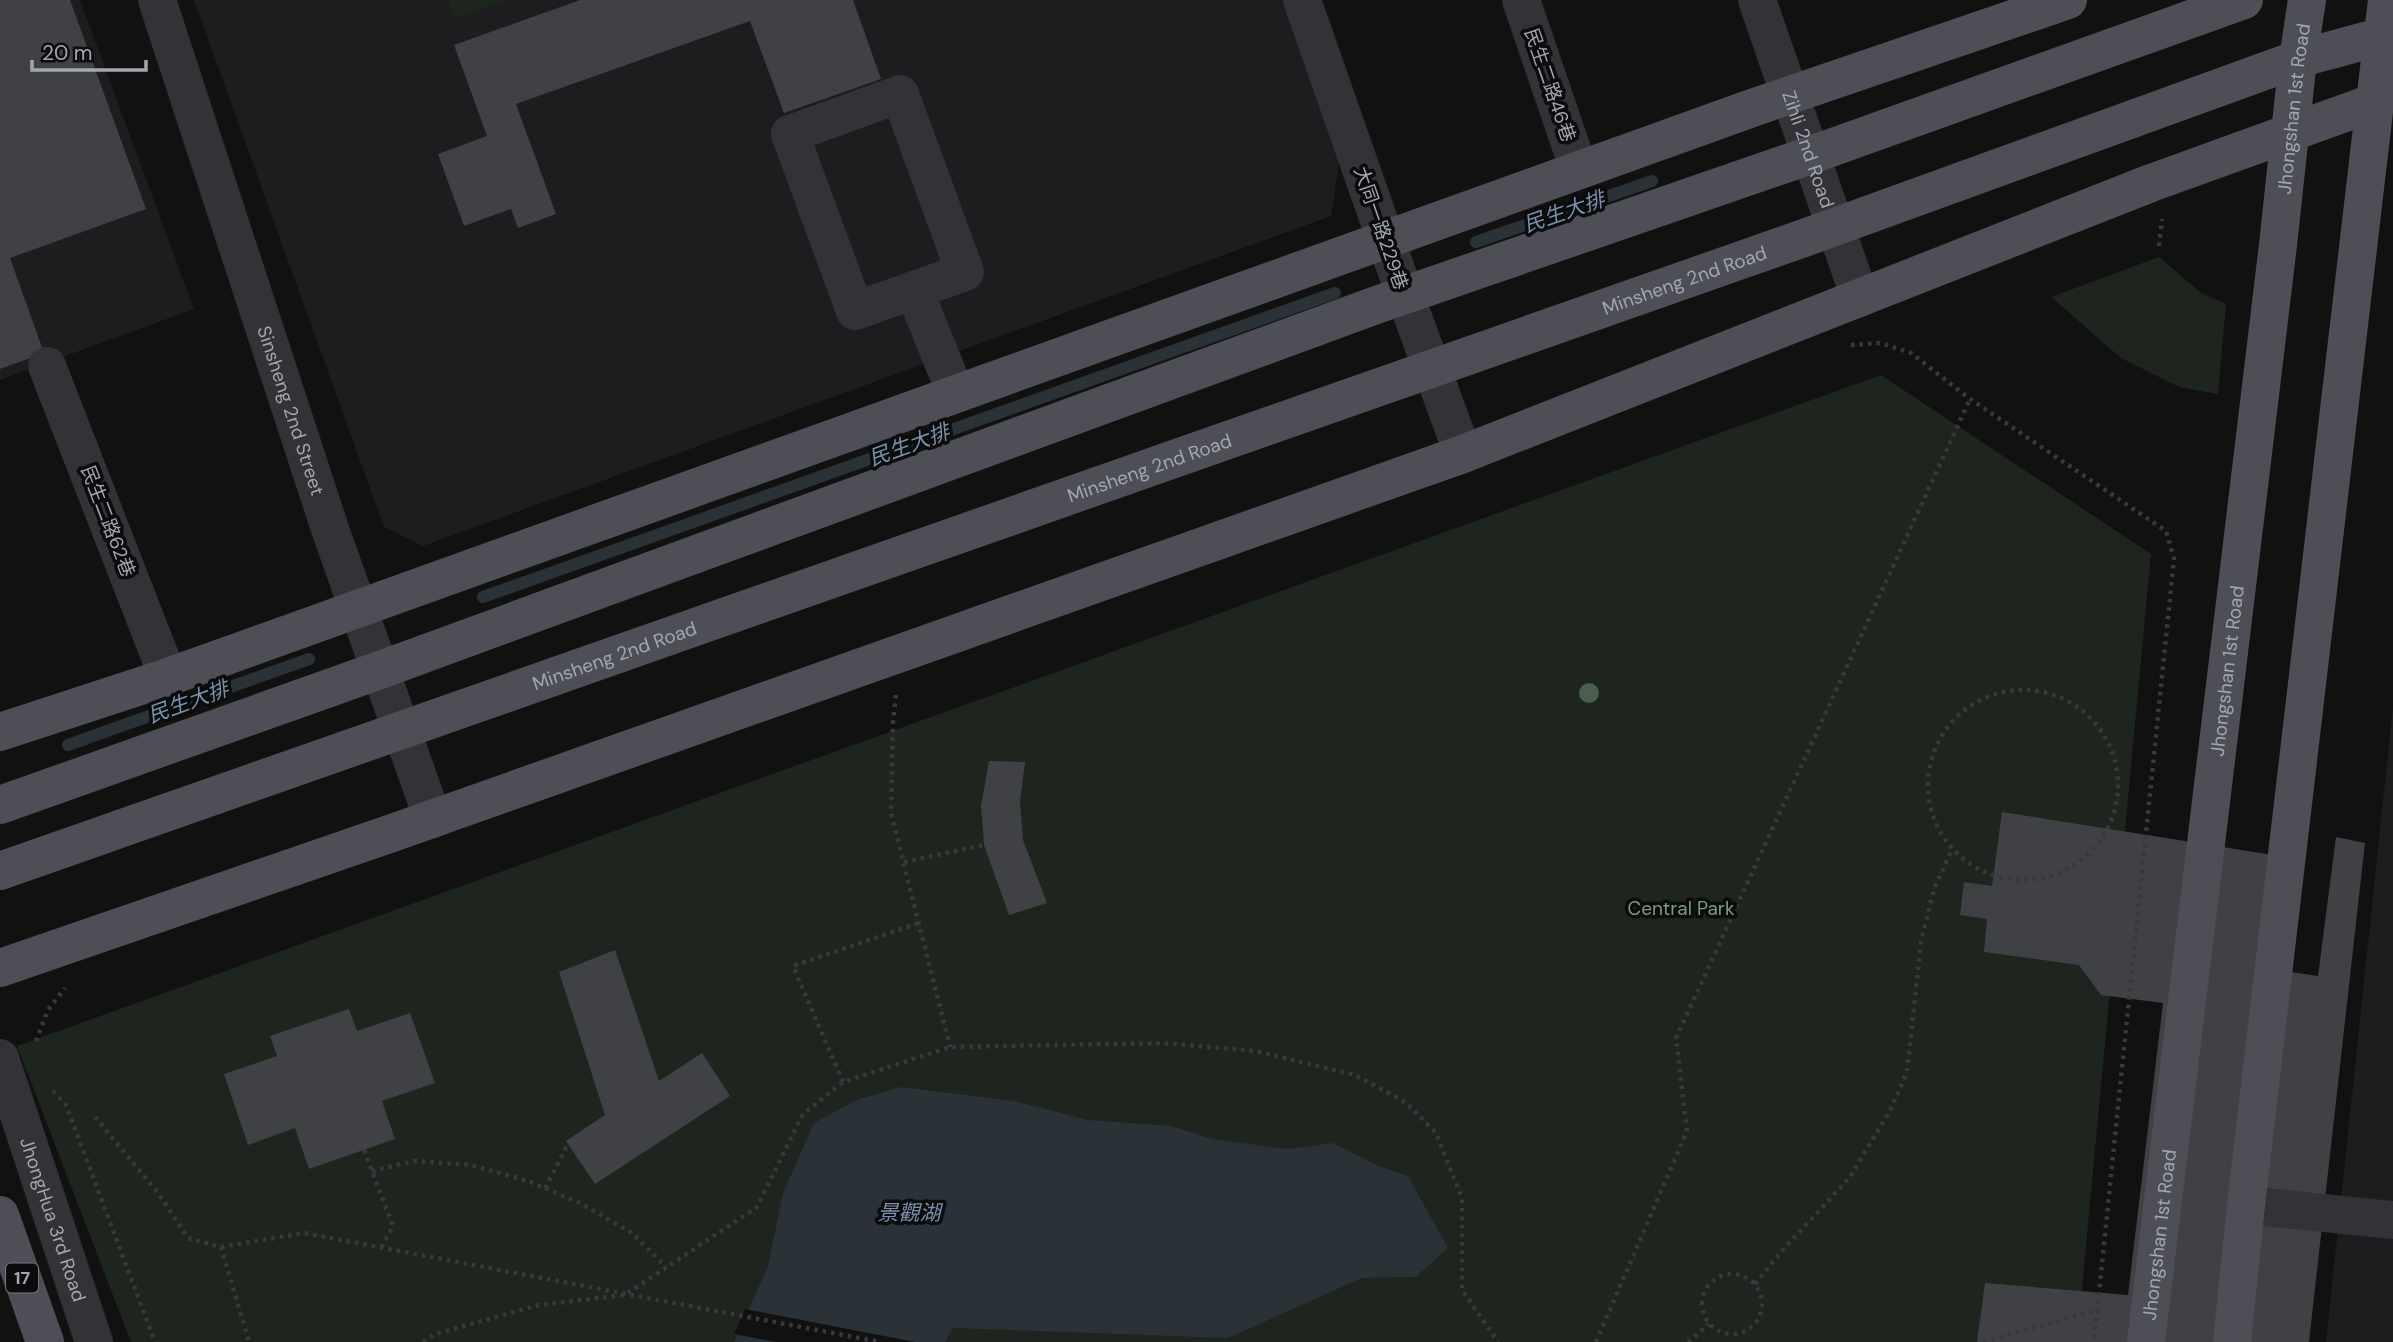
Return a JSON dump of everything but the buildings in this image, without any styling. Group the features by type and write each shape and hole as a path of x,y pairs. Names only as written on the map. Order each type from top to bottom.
{"main road":[{"path":"0,732 168,677 1791,94 1825,85 2068,0"},
{"path":"0,806 1405,295 1811,155 2244,0"},
{"name":"Jhongshan 1st Road","path":"2146,1342 2307,0"},
{"path":"2232,1342 2246,1205 2384,102 2388,24"},
{"name":"Minsheng 2nd Road","path":"0,871 1836,226 2388,24"},
{"path":"0,968 433,819 1463,454 2151,183 2384,102"},
{"name":"17","path":"0,1214 45,1342"}],"street":[{"name":"Sinsheng 2nd Street","path":"157,0 358,609 433,819"},
{"name":"大同一路229巷","path":"1302,0 1463,454"},
{"name":"民生二路46巷","path":"1521,0 1579,170"},
{"name":"Zihli 2nd Road","path":"1757,0 1860,298"},
{"path":"900,94 965,272 914,290 855,311 790,134 900,94"},
{"path":"914,290 956,394"},
{"name":"民生二路62巷","path":"47,366 168,677"},
{"name":"JhongHua 3rd Road","path":"0,1058 94,1342"},
{"path":"2246,1205 2393,1220"}],"path":[{"path":"1845,345 1881,343 1911,353 1970,399 2166,531 2174,559 2094,1342"},
{"path":"1595,1342 1687,1131 1676,1038 1970,399"},
{"path":"2012,691 2033,691 2071,703 2094,722 2111,747 2118,776 2117,796 2105,834 2086,857 2058,874 2026,880 1994,876 1965,861 1952,849 1942,837 1930,807 1928,775 1937,744 1956,717 1983,699 2012,691"},
{"path":"884,696 897,692 893,722 891,813 950,1047"},
{"path":"904,862 984,845"},
{"path":"1755,1284 1850,1177 1890,1111 1907,1072 1924,929 1934,889 1952,849"},
{"path":"843,1083 793,966 919,923"},
{"path":"37,1052 36,1040 48,1010 64,988 78,983"},
{"path":"424,1342 435,1334 539,1305 625,1295 757,1207 803,1114 843,1083 950,1047 1163,1043 1255,1051 1355,1075 1405,1102 1436,1133 1462,1198 1462,1290 1498,1342"},
{"path":"48,1087 66,1105 155,1342"},
{"path":"95,1117 158,1193 188,1238 221,1247 304,1233 880,1342"},
{"path":"545,1188 566,1148 570,1146"},
{"path":"364,1150 393,1226 381,1248"},
{"path":"372,1171 415,1161 470,1166 528,1181 580,1203 632,1233 666,1267"},
{"path":"221,1247 249,1342"},
{"path":"1729,1274 1747,1278 1755,1284 1763,1304 1761,1314 1748,1330 1727,1335 1709,1324 1704,1317 1702,1298 1712,1281 1729,1274"},
{"path":"1983,1342 2097,1310"},
{"path":"1688,1342 1709,1324"}],"shaded area":[{"path":"0,0 80,0 194,309 0,380"},
{"path":"194,0 1282,0 1341,152 1331,216 423,546 384,527"},
{"path":"2393,706 2393,1342 2326,1342"}],"green space":[{"path":"448,0 507,0 455,19"},
{"path":"2159,257 2201,293 2226,304 2218,394 2179,387 2121,358 2051,297"},
{"name":"Central Park","path":"1881,375 2151,554 2077,1342 131,1342 17,1046"}],"water":[{"name":"景觀湖","path":"901,1087 1014,1101 1088,1120 1171,1126 1212,1139 1288,1149 1333,1143 1379,1166 1408,1176 1448,1248 1416,1277 1362,1278 1228,1338 953,1328 945,1342 734,1342 768,1266 783,1193 814,1123 856,1100"}],"pier":[{"path":"745,1309 915,1342 776,1342 734,1334"}],"waterway":[{"name":"民生大排","path":"1476,242 1652,181"},
{"name":"民生大排","path":"483,597 1335,293"},
{"name":"民生大排","path":"68,745 309,659"}]}
